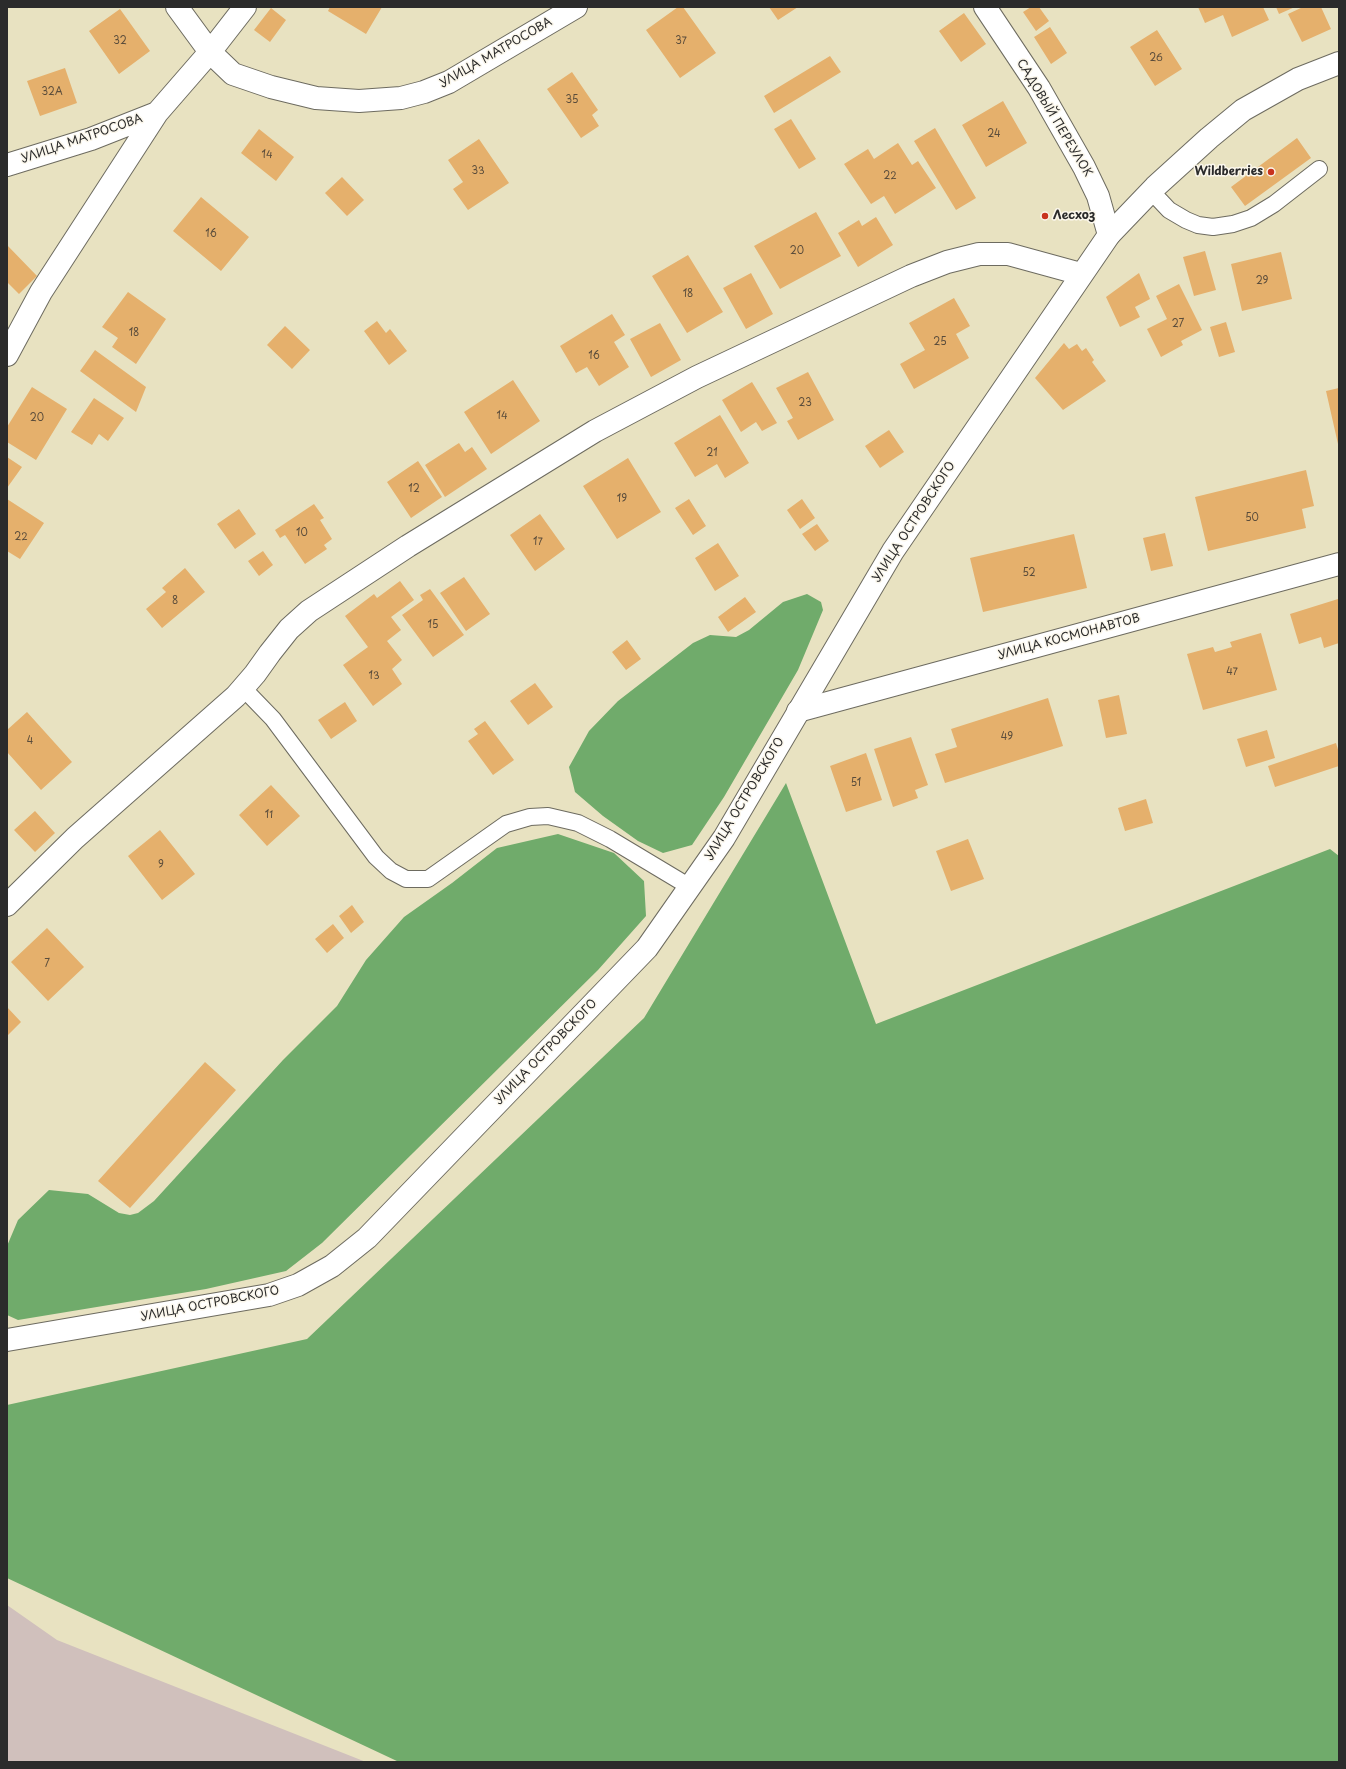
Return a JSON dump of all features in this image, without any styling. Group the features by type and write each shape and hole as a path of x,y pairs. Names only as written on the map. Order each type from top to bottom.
{"street":[{"name":"УЛИЦА МАТРОСОВА","path":"177,7 210,52 233,74 271,87 323,98 359,101 401,98 424,92 449,82 576,7"},
{"path":"7,355 41,292 157,113 210,52 246,7"},
{"name":"САДОВЫЙ ПЕРЕУЛОК","path":"985,7 1038,88 1084,167 1098,196 1108,235"},
{"name":"УЛИЦА ОСТРОВСКОГО","path":"7,1340 269,1295 298,1285 332,1266 367,1238 647,948 724,838 893,551 1108,235 1151,191 1209,138 1243,110 1298,78 1339,63"},
{"name":"УЛИЦА МАТРОСОВА","path":"7,165 91,139 157,113"},
{"path":"7,905 75,838 243,688 256,674 270,652 289,629 309,611 408,546 595,431 697,377 911,276 947,262 979,254 1008,254 1081,274"},
{"name":"УЛИЦА КОСМОНАВТОВ","path":"798,711 1339,564"}],"lane":[{"path":"1151,191 1169,210 1186,220 1198,225 1213,227 1233,224 1251,218 1274,204 1319,169"},
{"path":"243,688 272,719 376,857 391,871 406,879 428,879 506,824 530,817 548,816 578,823 610,839 690,887"}],"shaded area":[{"path":"7,1605 57,1640 366,1762 7,1762"}],"green space":[{"path":"807,594 821,602 823,610 798,670 724,797 692,845 663,853 638,841 603,816 575,792 569,767 589,731 618,701 693,643 710,635 736,637 749,630 783,602"},
{"path":"786,783 876,1024 1330,849 1339,856 1339,1762 399,1762 7,1578 7,1405 307,1339 644,1018"},
{"path":"558,834 614,853 644,881 646,916 598,970 322,1243 286,1271 206,1289 18,1320 7,1315 7,1246 18,1220 49,1190 88,1194 119,1213 130,1215 138,1213 154,1201 283,1060 337,1006 366,960 404,917 452,883 497,848"}],"building":[{"path":"330,7 382,7 366,34 328,11"},
{"path":"678,7 683,7 716,53 680,78 646,30"},
{"path":"769,7 798,7 778,20"},
{"path":"1031,7 1039,7 1049,21 1036,31 1023,12"},
{"path":"1198,7 1263,7 1269,20 1232,37 1223,15 1205,23"},
{"path":"1276,7 1295,7 1279,14"},
{"path":"1303,7 1321,7 1331,29 1302,42 1288,14"},
{"path":"271,8 286,20 270,42 254,30"},
{"path":"120,9 150,51 119,74 89,31"},
{"path":"964,13 986,44 961,62 939,31"},
{"path":"1050,27 1067,53 1051,64 1034,37"},
{"path":"1157,30 1182,69 1155,86 1130,47"},
{"path":"830,56 841,72 774,113 764,96"},
{"path":"65,68 77,103 40,116 27,81"},
{"path":"572,72 598,110 592,115 599,126 581,138 547,89"},
{"path":"1003,101 1027,143 986,167 962,125"},
{"path":"791,119 816,159 799,169 774,129"},
{"path":"935,128 976,198 956,210 914,141"},
{"path":"259,129 294,157 276,181 241,153"},
{"name":"Wildberries","path":"1297,138 1311,158 1245,206 1231,187"},
{"path":"479,139 509,183 468,210 453,189 463,182 448,160"},
{"path":"898,143 912,165 918,161 936,188 895,214 884,196 871,204 844,164 868,149 874,159"},
{"path":"342,177 364,200 347,216 325,193"},
{"path":"201,197 249,237 221,271 173,231"},
{"path":"816,212 841,256 780,289 754,246"},
{"path":"876,217 893,245 858,267 838,233 859,220 862,226"},
{"path":"7,245 37,276 19,294 7,282"},
{"path":"1205,251 1216,290 1194,296 1183,257"},
{"path":"1281,252 1292,299 1242,311 1231,264"},
{"path":"688,255 723,312 687,333 652,276"},
{"path":"751,273 773,314 746,329 723,288"},
{"path":"1139,273 1150,299 1135,307 1140,317 1120,327 1106,297"},
{"path":"1179,284 1202,330 1181,341 1183,345 1161,357 1147,329 1167,319 1156,296"},
{"path":"128,292 166,319 136,364 112,347 118,338 102,327"},
{"path":"954,298 970,326 956,334 969,358 914,389 900,364 925,350 909,323"},
{"path":"612,314 625,335 614,342 629,367 599,386 587,367 576,373 560,346"},
{"path":"377,321 386,333 390,329 407,351 389,365 364,331"},
{"path":"1226,322 1235,352 1219,357 1210,327"},
{"path":"660,323 681,360 651,377 630,339"},
{"path":"285,326 310,350 292,369 267,345"},
{"path":"1064,343 1069,349 1077,344 1082,351 1086,348 1094,360 1092,362 1106,381 1063,410 1035,378"},
{"path":"95,350 146,387 136,412 80,371"},
{"path":"808,372 834,420 798,440 787,421 793,418 776,388"},
{"path":"513,380 540,421 491,454 464,412"},
{"path":"752,382 777,423 762,431 756,422 741,432 722,400"},
{"path":"32,387 67,409 36,460 7,442 7,427"},
{"path":"1339,388 1339,444 1338,444 1326,391"},
{"path":"94,398 124,418 108,441 99,434 92,445 71,432"},
{"path":"720,415 749,463 725,478 717,464 695,477 674,443"},
{"path":"889,430 904,452 880,468 865,446"},
{"path":"459,443 465,452 472,447 487,469 445,497 425,465"},
{"path":"7,457 22,467 7,488"},
{"path":"628,458 661,512 617,539 583,486"},
{"path":"418,461 442,497 411,518 387,482"},
{"path":"1306,470 1314,506 1302,509 1306,528 1208,551 1195,497"},
{"path":"7,499 44,523 20,559 7,551"},
{"path":"689,499 706,526 693,535 675,508"},
{"path":"802,499 815,518 800,529 787,510"},
{"path":"314,504 324,518 320,520 332,539 324,545 327,549 305,564 285,535 280,538 275,530"},
{"path":"239,509 256,534 235,549 217,524"},
{"path":"540,514 565,549 535,571 510,535"},
{"path":"817,524 829,541 815,551 802,534"},
{"path":"1165,533 1173,566 1151,571 1143,538"},
{"path":"1074,534 1087,588 983,612 970,558"},
{"path":"718,543 739,576 715,591 695,558"},
{"path":"263,551 273,565 259,576 248,561"},
{"path":"185,568 205,592 162,628 146,609 166,592 162,588"},
{"path":"464,577 490,614 466,631 440,593"},
{"path":"400,581 414,600 391,617 401,630 387,641 402,660 392,669 402,684 373,706 343,665 368,647 345,616 374,594 377,598"},
{"path":"430,589 464,635 433,657 402,615 423,600 420,595"},
{"path":"745,597 756,612 728,632 718,617"},
{"path":"1338,599 1339,643 1324,648 1321,637 1299,644 1290,614"},
{"path":"1261,633 1277,690 1203,710 1187,654 1213,647 1215,652 1232,647 1230,642"},
{"path":"627,640 641,659 626,670 612,652"},
{"path":"535,683 553,707 528,725 510,701"},
{"path":"1119,695 1127,734 1106,738 1098,700"},
{"path":"1048,698 1063,746 945,783 935,754 957,747 951,729"},
{"path":"345,702 357,721 331,739 318,720"},
{"path":"27,712 72,762 41,790 7,752 7,730"},
{"path":"485,721 514,760 493,775 468,741 478,734 474,729"},
{"path":"1267,730 1275,758 1246,767 1237,739"},
{"path":"911,737 928,785 915,790 918,798 893,807 874,749"},
{"path":"1336,743 1339,753 1339,766 1275,787 1268,766"},
{"path":"866,753 882,800 846,812 830,766"},
{"path":"271,785 300,816 267,846 239,815"},
{"path":"1146,799 1153,823 1125,831 1118,808"},
{"path":"35,811 55,833 35,852 14,830"},
{"path":"160,830 195,874 162,900 128,856"},
{"path":"968,839 984,879 951,891 936,851"},
{"path":"352,905 364,922 351,933 339,916"},
{"path":"333,924 344,938 327,953 315,939"},
{"path":"47,928 84,967 48,1001 11,962"},
{"path":"7,1007 21,1022 7,1036"},
{"path":"205,1062 236,1090 130,1208 98,1181"}],"place":[{"name":"Wildberries","path":"1271,172"},
{"name":"Лесхоз","path":"1045,216"}]}
